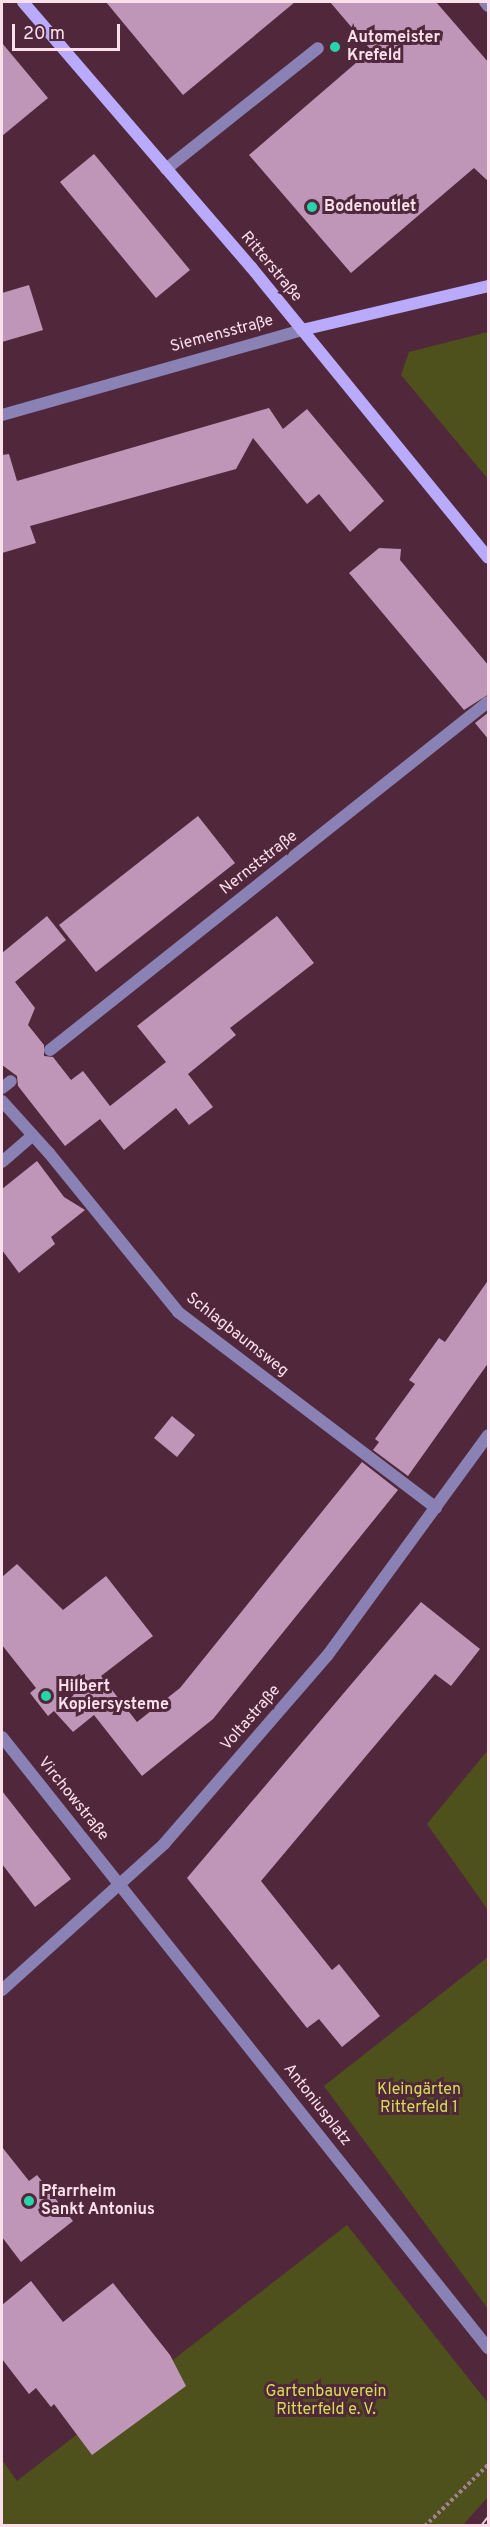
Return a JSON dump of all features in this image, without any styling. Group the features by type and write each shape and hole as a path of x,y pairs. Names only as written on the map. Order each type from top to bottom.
{"main road":[{"name":"Ritterstraße","path":"23,2 302,330 489,558"},
{"name":"Siemensstraße","path":"302,330 489,286"}],"street":[{"path":"484,2 489,6"},
{"path":"166,169 318,48"},
{"name":"Siemensstraße","path":"2,415 302,330"},
{"name":"Nernststraße","path":"50,1050 489,702"},
{"name":"Schlagbaumsweg","path":"2,1101 30,1138 50,1153 178,1312 436,1509"},
{"path":"2,1162 30,1138"},
{"name":"Voltastraße","path":"2,1990 119,1882 164,1844 327,1656 489,1436"},
{"name":"Virchowstraße","path":"2,1737 119,1882"},
{"name":"Antoniusplatz","path":"119,1882 489,2348"}],"path":[{"path":"425,2526 489,2465"}],"green space":[{"path":"488,332 488,479 401,375 409,352"},
{"path":"488,1750 488,1910 427,1824"},
{"name":"Kleingärten Ritterfeld 1","path":"488,1957 488,2309 324,2086"},
{"name":"Gartenbauverein Ritterfeld e. V.","path":"347,2225 488,2403 488,2497 463,2525 2,2525 2,2460 17,2481"}],"building":[{"path":"106,2 295,2 183,95"},
{"path":"330,2 436,2 489,63 489,182 474,168 351,273 249,155 371,50"},
{"path":"2,43 48,98 2,136"},
{"path":"94,154 190,270 156,298 60,182"},
{"path":"29,285 43,330 2,342 2,293"},
{"path":"269,408 283,429 307,409 384,501 350,532 319,494 307,504 253,438 236,469 30,526 36,543 2,553 2,455 9,454 17,481"},
{"path":"379,548 401,549 400,560 489,666 489,694 464,710 349,573"},
{"path":"489,712 489,740 475,723"},
{"path":"198,816 235,863 96,972 59,925"},
{"path":"47,916 66,940 15,982 35,1008 28,1025 44,1045 44,1056 53,1057 71,1080 83,1071 110,1106 166,1062 137,1026 277,916 314,963 230,1028 236,1035 188,1074 213,1107 189,1125 176,1108 124,1150 100,1119 65,1146 18,1086 17,1076 2,1065 2,953"},
{"path":"37,1161 64,1197 85,1210 51,1237 55,1244 19,1273 2,1250 2,1189"},
{"path":"489,1279 489,1362 408,1476 373,1450 379,1442 375,1439 415,1384 409,1380 439,1338 445,1342"},
{"path":"172,1416 195,1435 177,1457 154,1438"},
{"path":"362,1462 398,1490 213,1719 142,1776 94,1715 73,1732 54,1711 48,1716 30,1693 36,1688 2,1645 2,1577 17,1564 63,1610 106,1576 153,1636 101,1676 137,1722 180,1688"},
{"path":"421,1602 480,1649 451,1686 435,1674 261,1881 332,1970 339,1964 380,2016 342,2047 319,2019 307,2028 187,1878"},
{"path":"2,1791 71,1879 35,1907 2,1864"},
{"name":"Pfarrheim Sankt Antonius","path":"2,2147 29,2181 37,2175 73,2221 21,2262 2,2237"},
{"path":"31,2281 63,2322 113,2283 170,2355 186,2386 92,2455 54,2404 51,2407 36,2388 29,2394 2,2359 2,2305"}],"tram line":[{"path":"481,2526 488,2517"}],"place":[{"name":"Automeister Krefeld","path":"335,47"},
{"name":"Bodenoutlet","path":"312,207"},
{"name":"Hilbert Kopiersysteme","path":"46,1696"},
{"name":"Pfarrheim Sankt Antonius","path":"29,2201"}]}
